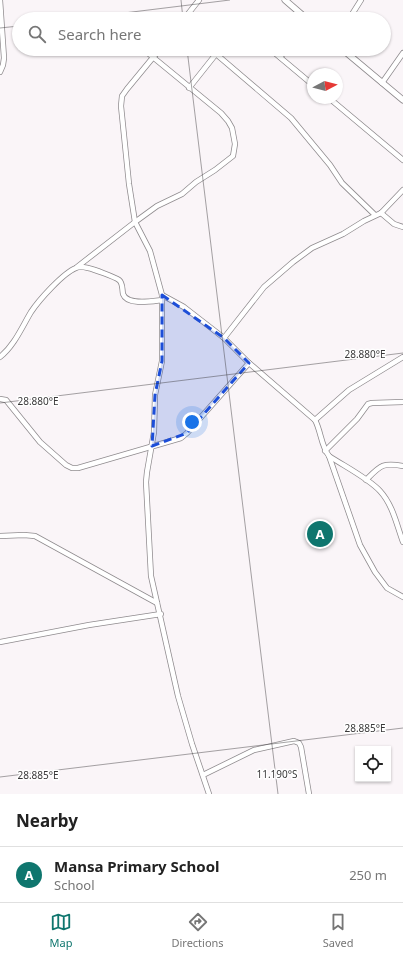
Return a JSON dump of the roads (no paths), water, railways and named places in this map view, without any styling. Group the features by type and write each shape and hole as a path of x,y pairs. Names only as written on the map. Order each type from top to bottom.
{"street":[{"path":"0,0 4,58 0,72"},
{"path":"190,12 199,0"},
{"path":"286,0 299,12"},
{"path":"353,12 361,0"},
{"path":"382,83 403,53"},
{"path":"189,88 214,56"},
{"path":"218,56 291,118 330,165 342,183 375,215"},
{"path":"350,56 403,100"},
{"path":"0,357 8,350 32,310 66,273 77,267 135,222 157,206 182,194 196,182 233,156 235,144 232,128 228,120 153,57 122,96 121,106 129,184 135,222 150,251 162,298 162,361 155,395 154,432 146,482 150,562 178,696 209,794"},
{"path":"280,57 307,79"},
{"path":"336,104 403,160"},
{"path":"224,338 264,287 293,262 312,248 343,234 381,213 403,190"},
{"path":"381,213 394,224 403,227"},
{"path":"77,267 87,268 118,279 122,284 124,296 130,301 136,302 162,298 184,307 224,338 249,363 315,420 319,428 325,451 329,456 380,491 392,512 403,542"},
{"path":"315,420 349,390 403,357"},
{"path":"0,399 6,400 40,442 66,465 72,468 78,468 181,438 249,363"},
{"path":"325,451 357,419 368,404 403,402"},
{"path":"329,456 348,512 364,552 375,572 387,588 403,597"},
{"path":"366,480 379,466 403,466"},
{"path":"0,536 35,536 158,603"},
{"path":"0,642 89,625 160,614"},
{"path":"202,774 254,750 294,741 299,743 301,747 309,794"}],"place":[{"name":"Mansa Primary School","path":"320,534"}]}
